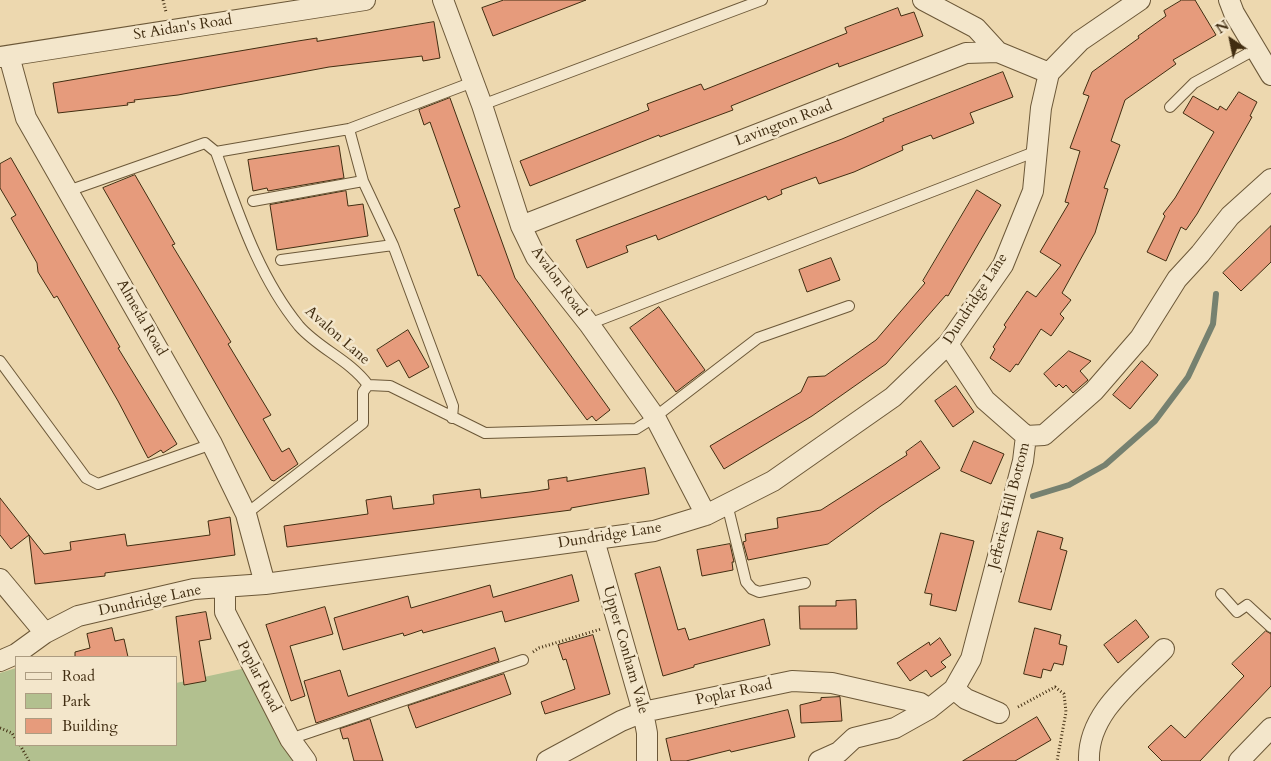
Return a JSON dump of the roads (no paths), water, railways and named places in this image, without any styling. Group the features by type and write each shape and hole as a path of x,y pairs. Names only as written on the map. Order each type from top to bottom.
{"street":[{"name":"St Aidan's Road","path":"5,56 281,6 365,0"},
{"name":"Avalon Road","path":"443,0 482,105 522,226 536,257 589,324 655,417 706,515"},
{"path":"922,0 976,28 998,52"},
{"path":"1049,73 1080,41 1140,0"},
{"path":"1229,0 1271,75"},
{"name":"Lavington Road","path":"522,226 966,53 998,52 1049,73"},
{"name":"Almeda Road","path":"5,56 26,118 212,444 246,514 265,584"},
{"name":"Dundridge Lane","path":"0,661 16,654 45,633 78,616 194,589 265,584 654,531 706,515 773,481 893,397 948,344 1003,264 1033,191 1041,108 1049,73"},
{"name":"Jefferies Hill Bottom","path":"819,761 838,752 854,738 895,728 928,709 954,689 971,659 1024,461 1026,436 1044,435 1094,392 1140,338 1177,278 1200,254 1230,216 1271,179"},
{"path":"948,344 985,400 1026,436"},
{"name":"Upper Conham Vale","path":"594,540 644,712 647,733 647,761"},
{"path":"0,579 45,633"},
{"name":"Poplar Road","path":"225,588 225,612 290,739 306,761"},
{"path":"1089,761 1091,740 1105,709 1164,649"},
{"name":"Poplar Road","path":"547,761 621,721 644,712 792,681 832,682 920,703 928,709"},
{"path":"954,689 966,699 999,712"},
{"path":"1239,761 1271,728"}],"lane":[{"path":"482,105 762,0"},
{"path":"1170,107 1194,84 1256,49"},
{"path":"68,190 205,143 216,152 349,129 473,82"},
{"path":"349,129 363,181 393,245 453,406 452,418"},
{"path":"589,324 1037,151"},
{"name":"Avalon Lane","path":"216,152 245,230 277,298 301,328 359,373 368,385 390,386 486,433 636,429 655,417 758,338 849,306"},
{"path":"253,201 363,181"},
{"path":"282,260 393,245"},
{"path":"0,361 86,478 98,484 212,444"},
{"path":"246,514 363,424 363,392 368,385"},
{"path":"727,504 746,582 752,589 759,592 805,583"},
{"path":"1221,594 1237,612 1247,605 1271,627"},
{"path":"290,739 523,660"}],"waterway":[{"path":"1033,496 1069,485 1105,465 1155,421 1188,377 1213,324 1216,294"}]}
